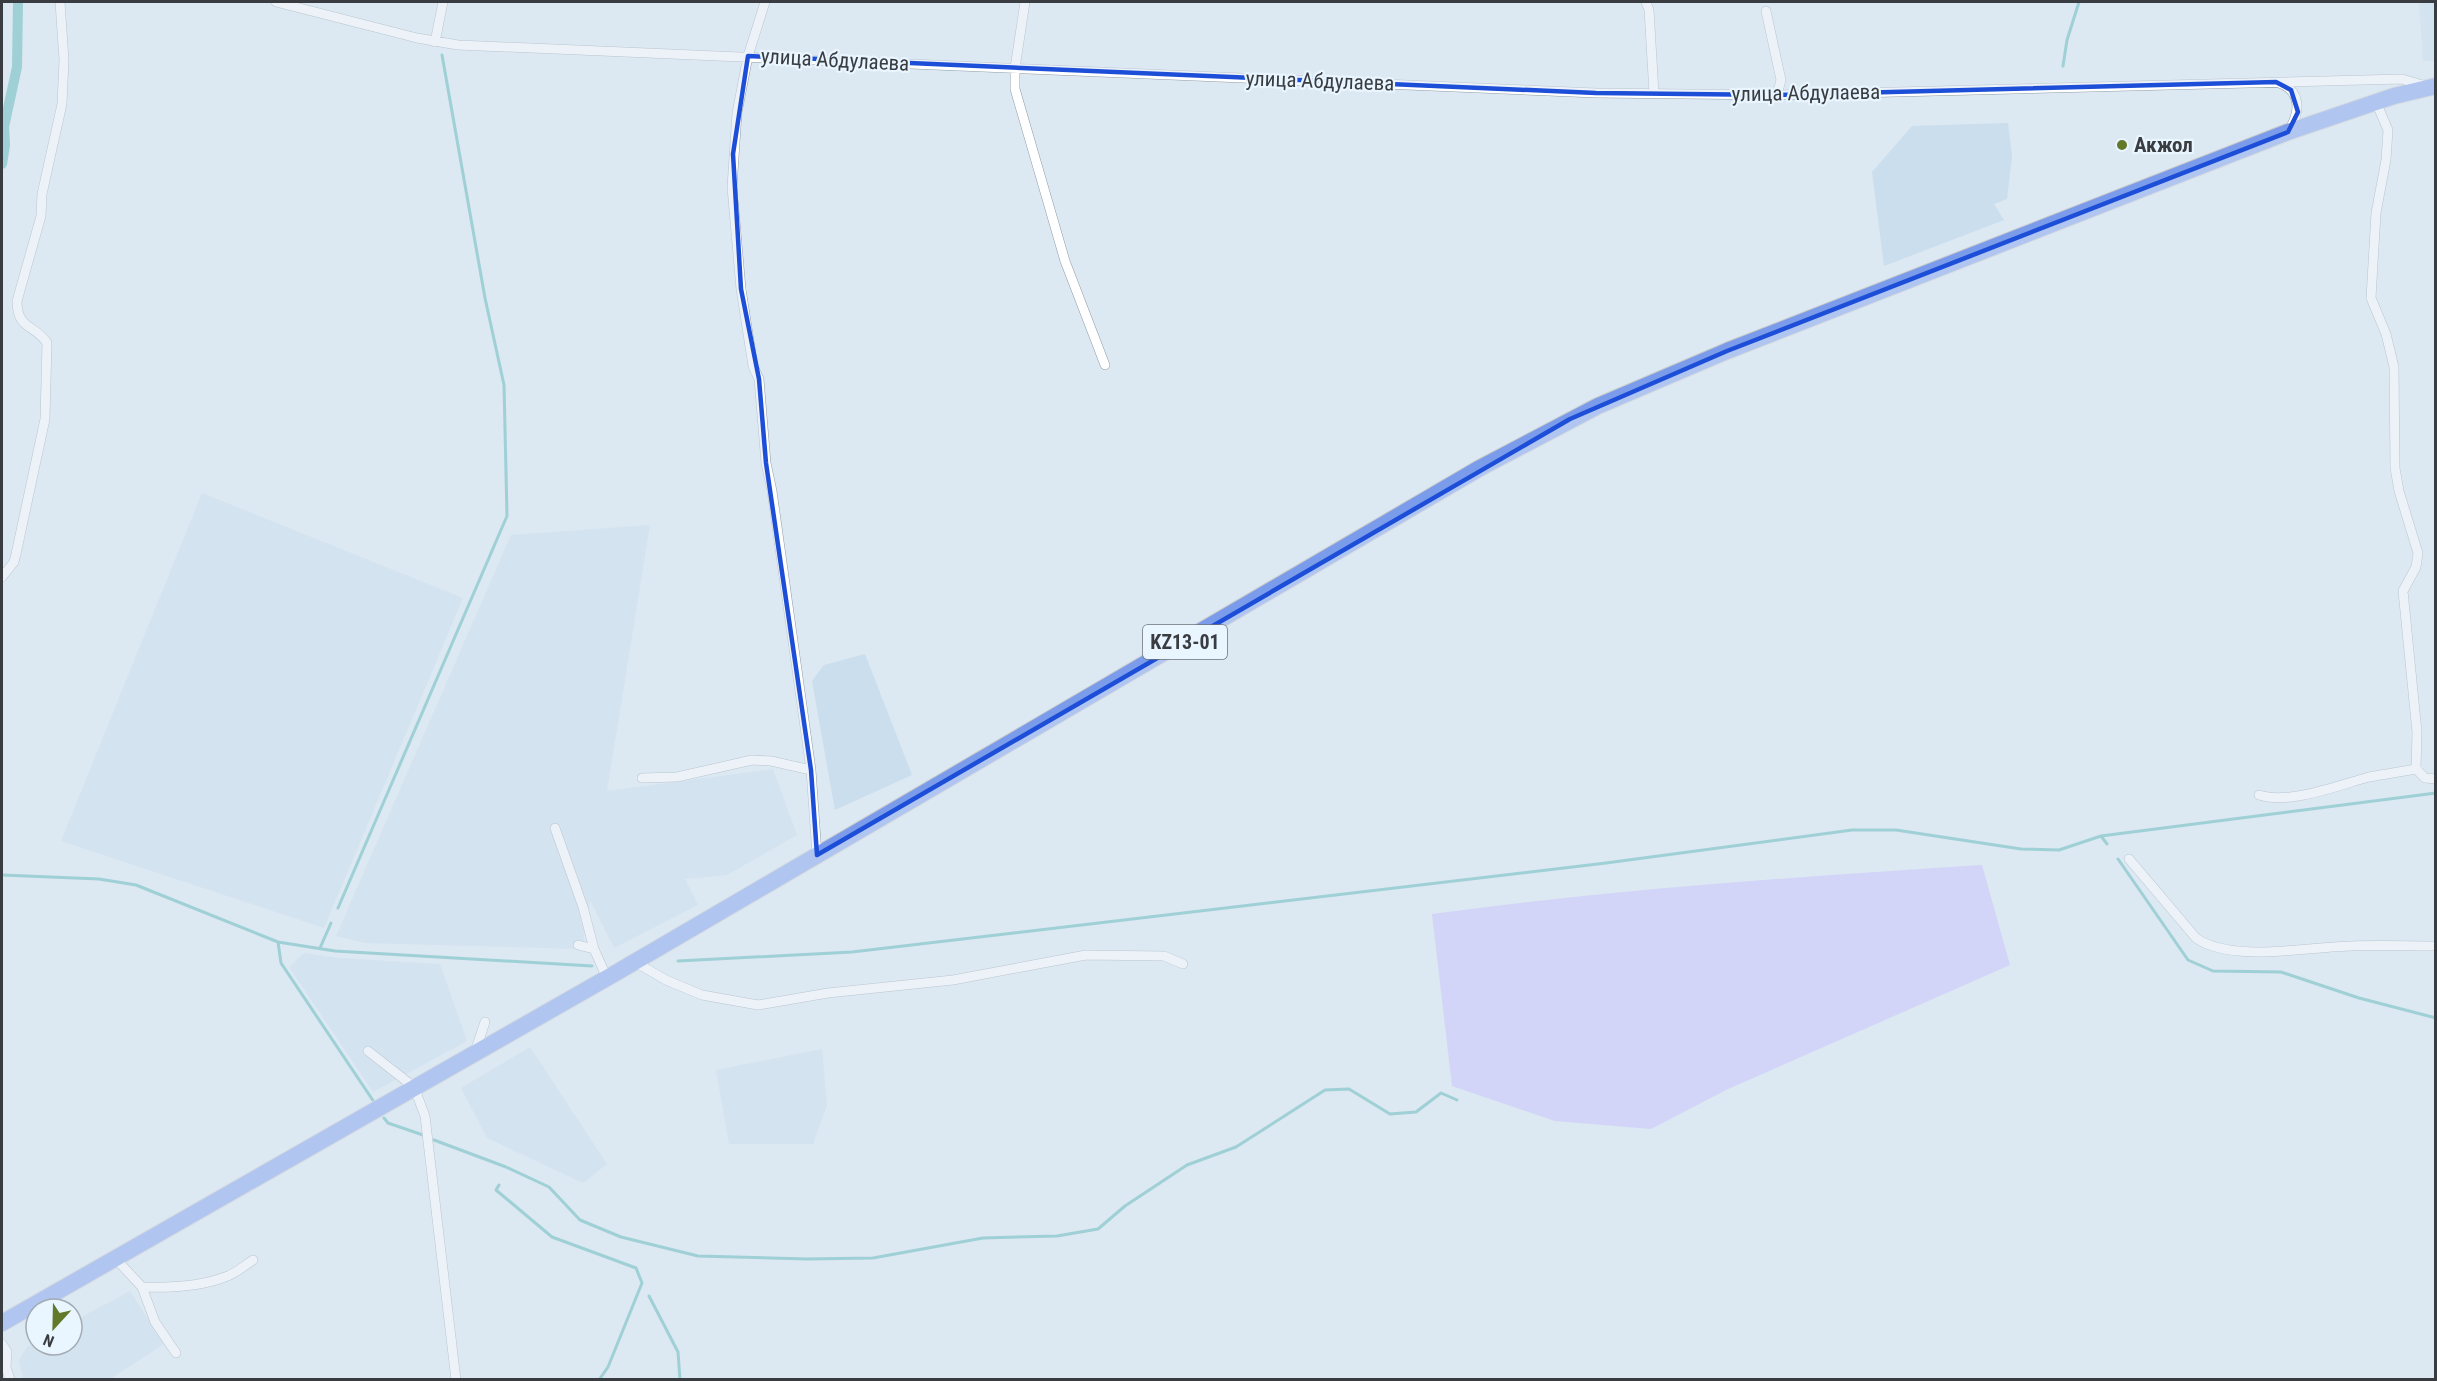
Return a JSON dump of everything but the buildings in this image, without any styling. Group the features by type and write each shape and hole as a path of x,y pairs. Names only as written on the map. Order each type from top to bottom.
{"highway":[{"name":"KZ13-01","path":"2,1323 635,962 1480,468 1570,419 1738,346 2288,132 2432,86"}],"street":[{"path":"2,576 10,567 16,554 45,419 47,342 21,320 17,312 17,301 41,216 42,194 62,104 64,60 60,2"},
{"name":"улица Абдулаева","path":"276,2 435,42 458,45 1596,93 1777,95 2402,79 2432,86"},
{"path":"435,42 443,2"},
{"path":"765,2 748,56 737,113 732,187 741,289 753,366 759,379 766,463 774,501 811,770 817,855"},
{"path":"1025,2 1015,68 1015,89 1065,261 1105,365"},
{"path":"1654,93 1648,6 1657,2"},
{"path":"1766,10 1781,80 1777,95"},
{"path":"2276,82 2291,90 2296,102 2297,117 2288,132"},
{"path":"2376,102 2388,130 2386,160 2376,213 2371,298 2386,334 2394,367 2395,468 2399,490 2418,553 2416,567 2403,591 2417,732 2416,770"},
{"path":"642,778 677,777 752,760 771,761 811,770"},
{"path":"2259,795 2292,796 2392,773 2416,770 2425,778 2436,779"},
{"path":"555,828 583,907 594,949 607,978"},
{"path":"2129,859 2196,938 2219,949 2240,952 2351,946 2436,946"},
{"path":"578,945 594,949"},
{"path":"635,962 666,981 702,995 758,1005 828,993 953,980 1086,955 1164,956 1183,964"},
{"path":"475,1052 485,1022"},
{"path":"368,1051 414,1087 427,1127 456,1380"},
{"path":"115,1258 142,1287 155,1322 176,1353"},
{"path":"142,1287 168,1288 200,1284 227,1276 253,1260"},
{"path":"2,1344 8,1352 6,1367 10,1380"}],"highlighted area":[{"path":"748,56 1596,93 1777,95 2276,82 2291,90 2298,112 2288,132 1727,351 1570,419 817,855 811,770 766,463 759,379 741,289 733,154"}],"shaded area":[{"path":"2419,2 2435,2 2435,61 2423,61"},
{"path":"2008,123 2012,156 2007,199 1994,204 2004,220 1884,266 1872,172 1912,126"},
{"path":"202,493 463,598 324,928 61,841"},
{"path":"650,525 607,791 773,769 797,835 727,875 685,879 698,905 614,948 590,900 582,949 365,943 336,936 511,535"},
{"path":"865,654 912,775 835,810 812,681 824,665"},
{"path":"1982,865 2010,965 1728,1089 1651,1129 1555,1121 1452,1086 1432,914 1569,897 1775,879"},
{"path":"304,953 339,958 440,964 467,1041 373,1092 289,967"},
{"path":"530,1047 607,1164 583,1183 487,1138 461,1088"},
{"path":"822,1049 827,1105 813,1144 729,1144 716,1070"},
{"path":"130,1291 164,1344 110,1379 23,1379 19,1360 24,1352 24,1357 84,1357 84,1316"}],"waterway":[{"path":"2,164 5,145 4,127 17,67 18,2"},
{"path":"2063,66 2067,40 2079,2"},
{"path":"338,908 507,516 504,385 485,298 442,55"},
{"path":"678,961 852,952 1606,863 1852,830 1896,830 2021,849 2059,850 2101,836 2436,793"},
{"path":"2101,836 2107,844"},
{"path":"2118,859 2188,960 2213,971 2281,972 2359,998 2436,1018"},
{"path":"2,875 99,879 136,885 278,942 335,951 592,966"},
{"path":"320,948 331,923"},
{"path":"278,942 281,963 374,1102"},
{"path":"434,1140 506,1167 549,1187 580,1220 621,1237 698,1256 873,1258 983,1238 1057,1236 1098,1229 1125,1206 1187,1165 1236,1147 1325,1090 1349,1089 1390,1114 1416,1112 1441,1093 1457,1100"},
{"path":"384,1118 388,1123 423,1135"},
{"path":"499,1185 496,1190 552,1237 636,1268 642,1283 608,1367 599,1380"},
{"path":"649,1296 678,1352 680,1380"}],"place":[{"name":"Акжол","path":"2122,145"}]}
